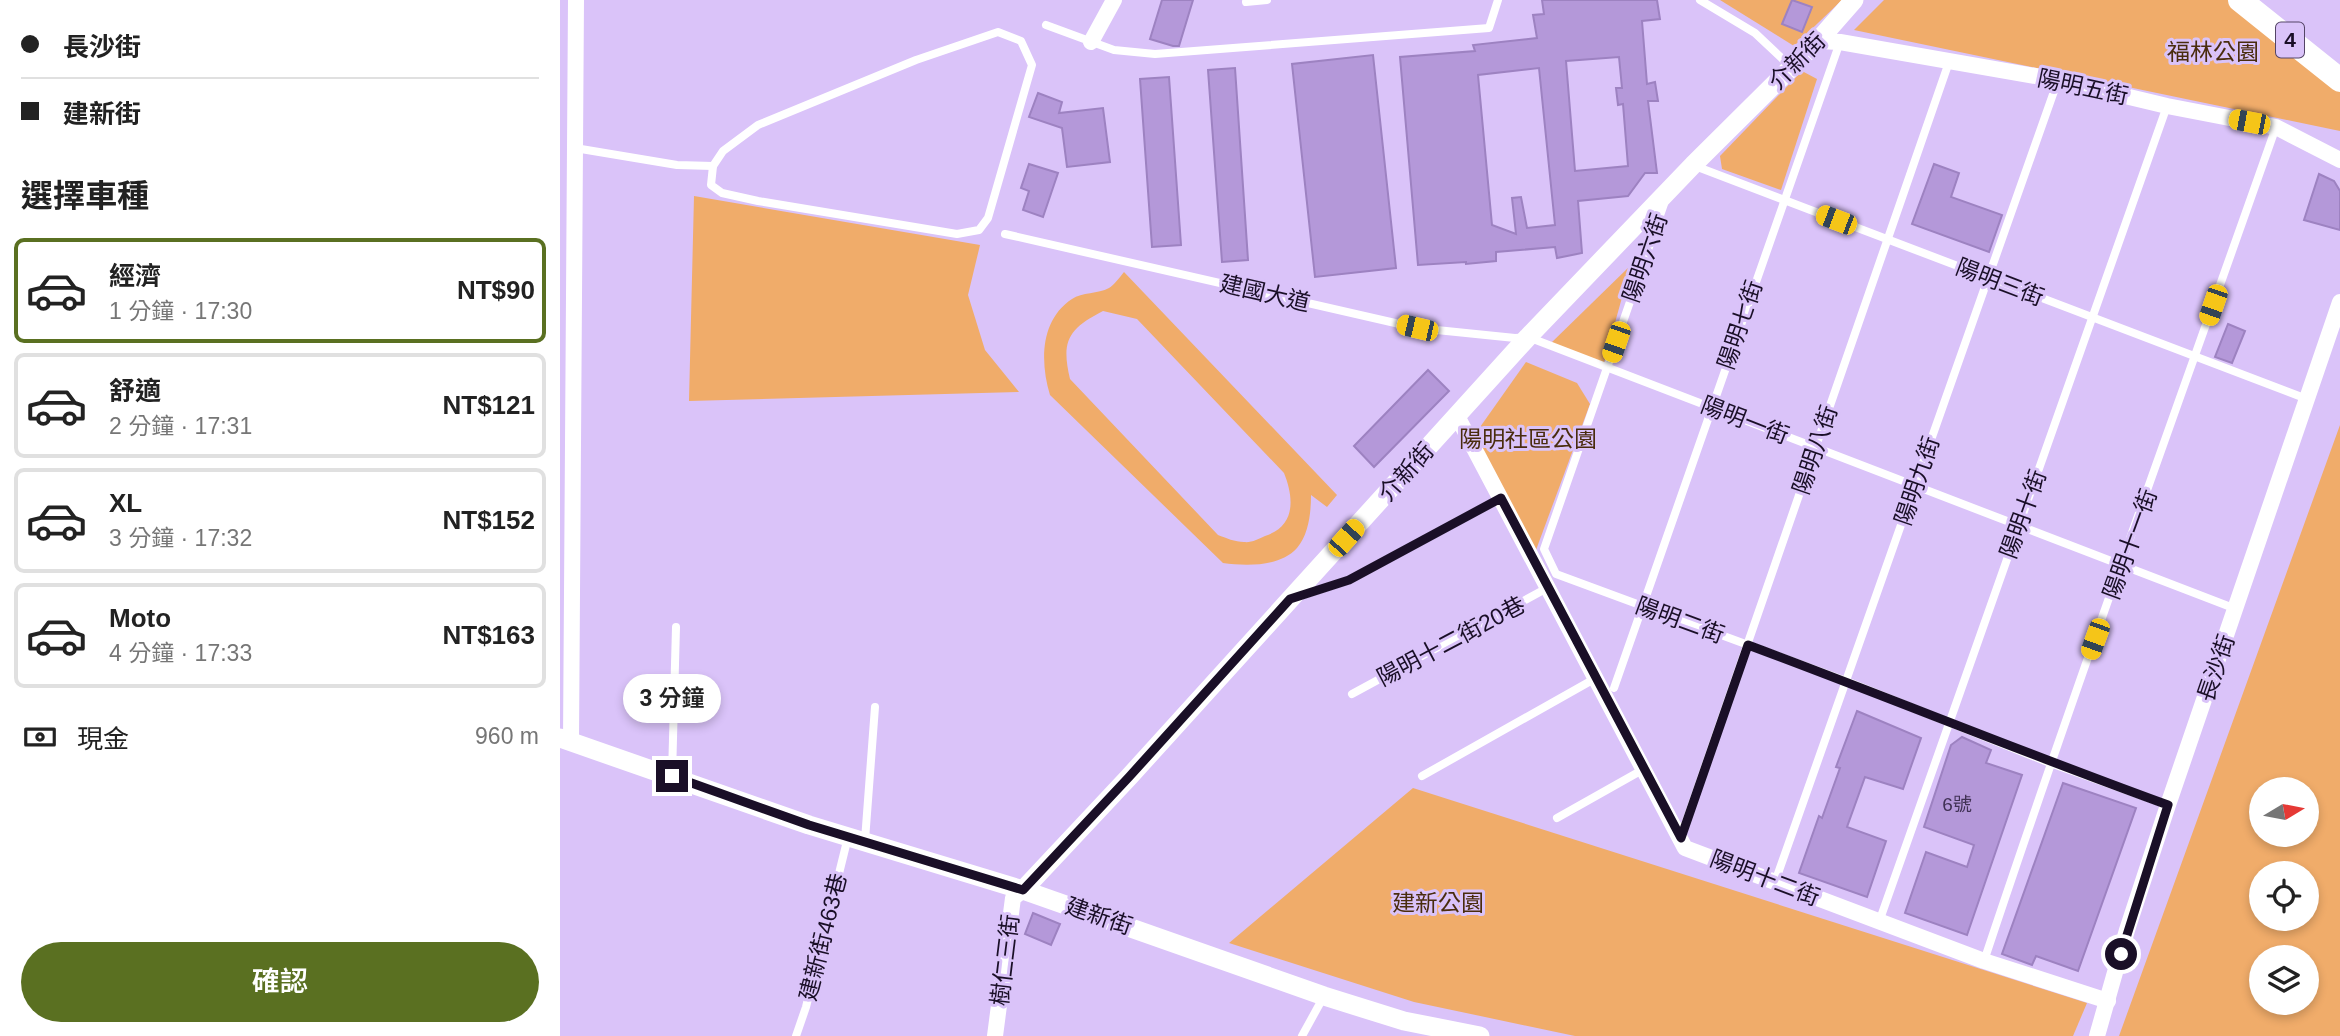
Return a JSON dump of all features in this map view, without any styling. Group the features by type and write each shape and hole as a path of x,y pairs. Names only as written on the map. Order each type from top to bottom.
{"main road":[{"name":"4","path":"2240,0 2340,80"}],"street":[{"path":"566,739 567,438 576,0"},
{"path":"1091,42 1114,0"},
{"name":"介新街","path":"1023,890 1528,337 1818,41 1854,0"},
{"name":"陽明五街","path":"1818,41 2058,80 2167,106 2276,127 2340,160"},
{"name":"長沙街","path":"2097,1036 2127,930 2168,805 2340,302"},
{"name":"陽明十二街","path":"1457,416 1685,848 1984,961 2108,1001"},
{"name":"建新街","path":"566,739 857,839 1023,890 1324,996 1404,1021 1480,1036"},
{"name":"樹仁三街","path":"995,1036 1013,898 1023,890"}],"lane":[{"path":"1246,2 1267,0"},
{"path":"1046,25 1114,50 1155,54 1489,28 1498,0"},
{"path":"1700,0 1755,33 1791,68"},
{"path":"998,32 1021,41 1032,65 988,218 979,230 957,234 722,193 711,185 713,166 723,151 758,125 916,60 998,32"},
{"name":"陽明七街","path":"1614,688 1840,43"},
{"name":"陽明八街","path":"1681,838 1949,62"},
{"name":"陽明九街","path":"1776,882 2058,80"},
{"name":"陽明十街","path":"1879,922 2167,106"},
{"name":"陽明十一街","path":"1984,961 2050,763 2123,565 2276,127"},
{"path":"575,148 677,165 713,166"},
{"name":"陽明三街","path":"1693,166 2307,399"},
{"name":"陽明六街","path":"1550,562 1544,549 1668,192"},
{"name":"建國大道","path":"1005,234 1417,328 1528,337"},
{"name":"陽明一街","path":"1528,337 2236,609"},
{"path":"1290,599 1349,580 1501,498"},
{"name":"陽明二街","path":"1550,562 1556,574 1846,681 2050,763 2168,805"},
{"name":"陽明十二街20巷","path":"1352,694 1549,587"},
{"path":"672,776 676,627"},
{"path":"1422,776 1596,678"},
{"name":"建新街463巷","path":"796,1036 857,839 875,707"},
{"path":"1557,818 1644,769"},
{"path":"1302,1036 1324,996"}],"green space":[{"path":"1720,0 1842,0 1794,46"},
{"name":"福林公園","path":"1884,0 2231,0 2340,84 2340,131 1854,30"},
{"path":"1802,71 1817,79 1781,190 1722,169 1720,156"},
{"path":"694,196 980,245 968,295 985,350 1019,392 689,401"},
{"path":"1631,265 1603,366 1549,345"},
{"path":"1124,272 1337,495 1327,507 1311,495 1307,530 1297,548 1282,559 1262,564 1223,563 1050,395 1044,356 1048,330 1054,318 1072,299 1109,288","holes":["1103,311 1137,319 1284,473 1290,492 1290,510 1287,518 1275,531 1247,542 1218,535 1070,379 1066,355 1067,346 1075,330"]},
{"name":"陽明社區公園","path":"1526,362 1577,383 1590,404 1536,550 1473,437"},
{"path":"2340,425 2340,1036 2119,1036"},
{"name":"建新公園","path":"1413,788 2087,1003 2073,1036 1575,1036 1414,1002 1229,943"}],"building":[{"path":"1162,0 1193,0 1179,46 1150,39"},
{"path":"1542,0 1657,0 1660,19 1642,21 1647,84 1655,82 1658,101 1648,101 1657,173 1645,173 1628,196 1578,201 1582,253 1557,258 1555,247 1496,252 1496,261 1418,265 1400,57 1475,51 1473,45 1537,38 1533,15 1544,14","holes":["1619,57 1622,88 1616,88 1618,105 1623,104 1628,166 1575,171 1566,61","1539,68 1555,225 1527,228 1521,197 1512,198 1516,234 1492,225 1478,75"]},
{"path":"1792,0 1812,7 1802,32 1782,24"},
{"path":"1373,55 1396,268 1315,277 1292,64"},
{"path":"1235,68 1248,260 1222,262 1208,70"},
{"path":"1169,77 1181,245 1152,247 1140,79"},
{"path":"1038,93 1062,102 1059,113 1103,108 1110,162 1067,167 1062,128 1029,117"},
{"path":"1029,164 1058,173 1043,217 1023,210 1029,191 1021,188"},
{"path":"1934,164 1959,173 1951,197 2002,215 1989,252 1912,224"},
{"path":"2319,174 2334,181 2340,191 2340,230 2304,220"},
{"path":"2228,324 2245,331 2232,363 2215,357"},
{"path":"1428,370 1449,391 1374,467 1354,446"},
{"path":"1857,711 1921,738 1903,789 1865,777 1847,827 1886,841 1867,897 1799,873 1819,816 1822,818 1840,768 1836,767"},
{"path":"1962,737 1991,750 1986,763 2022,775 1967,935 1905,913 1926,852 1967,867 1974,845 1924,827 1951,745"},
{"path":"2063,783 2136,808 2078,971 2036,956 2032,965 2002,954"},
{"path":"1033,913 1060,924 1051,945 1025,934"}],"route":[{"path":"672,776 809,825 1023,890 1290,599 1349,580 1501,498 1681,838 1748,645 1846,681 2050,763 2168,805 2121,954"}]}
